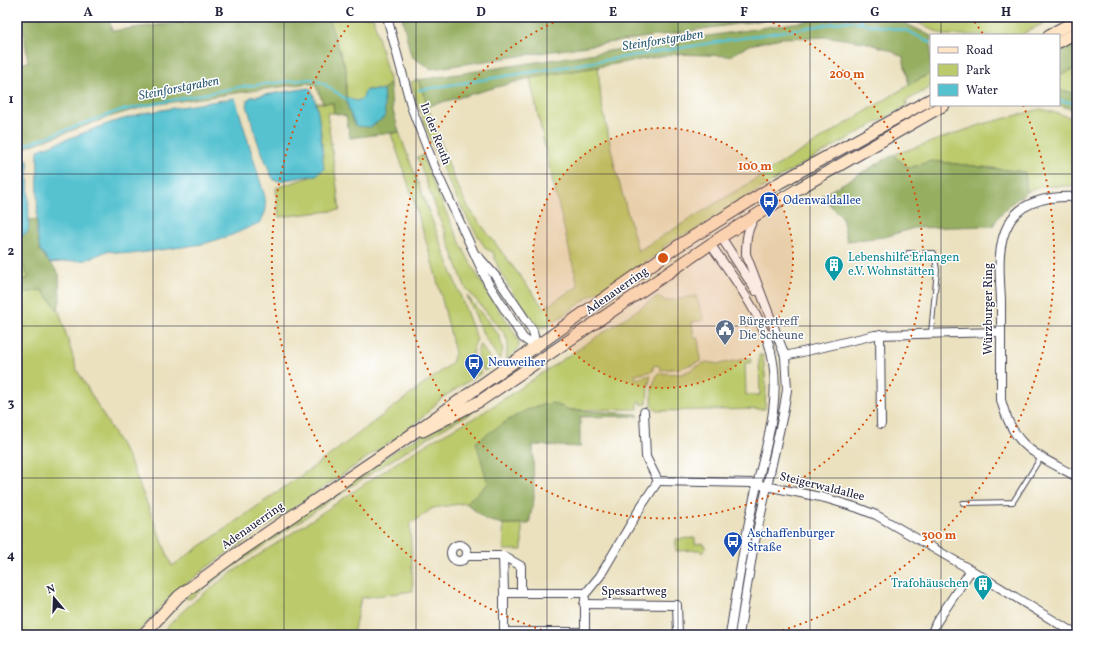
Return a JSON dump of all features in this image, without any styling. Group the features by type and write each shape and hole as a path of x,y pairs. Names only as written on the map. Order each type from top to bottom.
{"main road":[{"path":"1051,34 1077,20"},
{"path":"1060,41 1077,32"},
{"name":"Adenauerring","path":"143,635 178,596 236,554 536,347 656,261 707,228 842,147 930,100"},
{"name":"Adenauerring","path":"388,450 480,401 710,244 798,189 942,106"},
{"path":"707,228 721,237"},
{"path":"707,228 710,244"},
{"path":"536,347 543,358"}],"street":[{"name":"In der Reuth","path":"388,17 412,109 437,173 476,254 488,283 523,338 536,347"},
{"name":"Würzburger Ring","path":"1077,197 1057,197 1039,200 1022,209 1008,224 1002,240 1000,264 1001,400 1005,416 1012,431 1027,448 1077,477"},
{"path":"739,635 753,550 787,390 785,356 746,254 746,238 750,225 756,215"},
{"path":"721,237 766,307"},
{"path":"710,244 762,325 774,362 776,395 774,411 742,559 730,635"},
{"name":"In der Reuth","path":"476,254 498,279 533,331 536,347"},
{"path":"785,356 880,334 1001,332"},
{"path":"880,334 881,424"},
{"path":"644,412 646,457 658,481"},
{"path":"658,481 757,484 766,486"},
{"path":"503,556 504,593 586,592 600,576 658,481"},
{"name":"Steigerwaldallee","path":"766,486 825,498 876,515 971,570 1070,634"},
{"path":"467,556 503,556 521,566 521,593"},
{"path":"931,635 936,623 971,570"},
{"name":"Spessartweg","path":"504,593 504,633 584,634 584,604 586,592"},
{"name":"Spessartweg","path":"584,604 677,605 678,635"}],"lane":[{"path":"908,253 934,254 936,277 932,334"},
{"path":"963,503 1013,502 1041,457"}],"green space":[{"path":"36,17 109,17 112,31 166,24 221,20 331,17 330,24 346,69 346,97 349,111 384,117 383,90 390,83 392,107 399,132 350,138 346,116 334,113 333,103 323,103 316,86 308,83 151,105 112,116 29,146 17,153 17,65 28,62 22,20"},
{"path":"331,17 373,17 390,83 383,90 366,90 363,99 356,101 346,97 346,69 330,24"},
{"path":"402,17 784,17 431,69 411,56"},
{"path":"833,17 885,17 899,20 930,36 930,74 909,85 903,57 887,49 864,42 830,37 781,38 750,45 730,56 676,54 530,78 428,106 418,80"},
{"path":"907,17 1029,17 1044,23 1023,34 941,34"},
{"path":"1077,42 1077,68 1060,75 1060,52"},
{"path":"598,67 601,100 615,167 638,251 930,74 930,87 906,101 907,106 788,172 689,234 687,233 663,247 665,249 612,286 592,295 547,327 538,327 506,282 496,262 493,252 486,249 462,209 442,168 411,82 418,80 454,179 468,207 544,308 578,286 549,166 530,78"},
{"path":"1077,68 1077,93 1060,91 1060,75"},
{"path":"1060,91 1077,93 1077,111 1060,105"},
{"path":"316,103 333,103 334,113 327,113 340,210 279,217 276,188 316,175 323,169 321,134"},
{"path":"1041,109 1077,119 1077,186 1043,186 1027,192 1025,172 931,161 909,168 893,155 983,124"},
{"path":"399,132 477,340 473,349 473,356 481,373 442,398 412,427 210,565 170,597 136,635 17,635 17,294 42,290 59,311 77,370 130,461 172,566 326,458 452,363 455,353 441,297 410,188 391,134"},
{"path":"422,155 445,210 471,264 491,298 516,335 519,347 506,360 508,342 504,333 465,287 417,157"},
{"path":"893,155 909,168 931,161 1025,172 1027,192 1007,207 993,226 914,228 885,237 847,241 842,217 821,196"},
{"path":"37,219 40,250 59,274 60,300 58,310 42,290 17,294 17,281 29,278 17,253 17,239 25,231 29,220"},
{"path":"17,253 30,278 17,281"},
{"path":"467,296 499,335 503,350 499,359 484,336"},
{"path":"658,296 666,301 696,296 704,320 692,322 694,338 698,338 701,361 681,368 661,370 658,365 653,366 653,371 635,375 636,379 651,375 647,404 642,405 642,402 638,402 638,409 570,410 552,403 488,484 466,503 433,508 410,524 413,591 361,598 353,635 160,635 175,618 192,603 247,563 433,440 478,416"},
{"path":"480,344 494,364 484,371 479,361 478,351"},
{"path":"759,355 763,355 766,384 765,409 658,411 652,407 652,387 658,373 682,374 706,362 719,364 750,358 751,363 745,363 746,395 760,395"},
{"path":"552,403 570,410 637,414 639,416 580,417 580,447 533,445 534,499 529,524 503,524 486,520 466,503 488,484 476,442 521,413 531,408"},
{"path":"471,411 472,413 391,460 351,486 190,599 185,598 213,575 404,445"},
{"path":"503,524 522,524 522,550 504,550"},
{"path":"695,538 695,544 703,543 706,548 702,553 699,550 676,551 676,539"}],"water":[{"path":"309,88 313,93 316,102 324,169 316,175 278,181 274,180 257,140 247,105 247,100 251,97"},
{"path":"366,90 383,90 385,117 370,127 356,126 349,111 346,97 356,101 362,99"},
{"path":"235,98 265,197 266,210 261,222 232,235 203,244 132,254 107,251 86,260 50,263 40,250 37,235 38,150 110,123 144,113"},
{"path":"28,159 28,232 17,239 17,161"}],"waterway":[{"name":"Steinforstgraben","path":"859,17 863,24"},
{"name":"Steinforstgraben","path":"419,90 848,21 908,31 930,42"},
{"name":"Steinforstgraben","path":"17,148 118,111 239,87 311,79 324,84 346,99"},
{"name":"Steinforstgraben","path":"1060,101 1077,103"}],"place":[{"name":"Odenwaldallee","path":"769,218"},
{"name":"Lebenshilfe Erlangen e.V. Wohnstätten","path":"834,282"},
{"name":"Bürgertreff Die Scheune","path":"725,346"},
{"name":"Neuweiher","path":"474,380"},
{"name":"Aschaffenburger Straße","path":"733,558"},
{"name":"Trafohäuschen","path":"983,601"}]}
